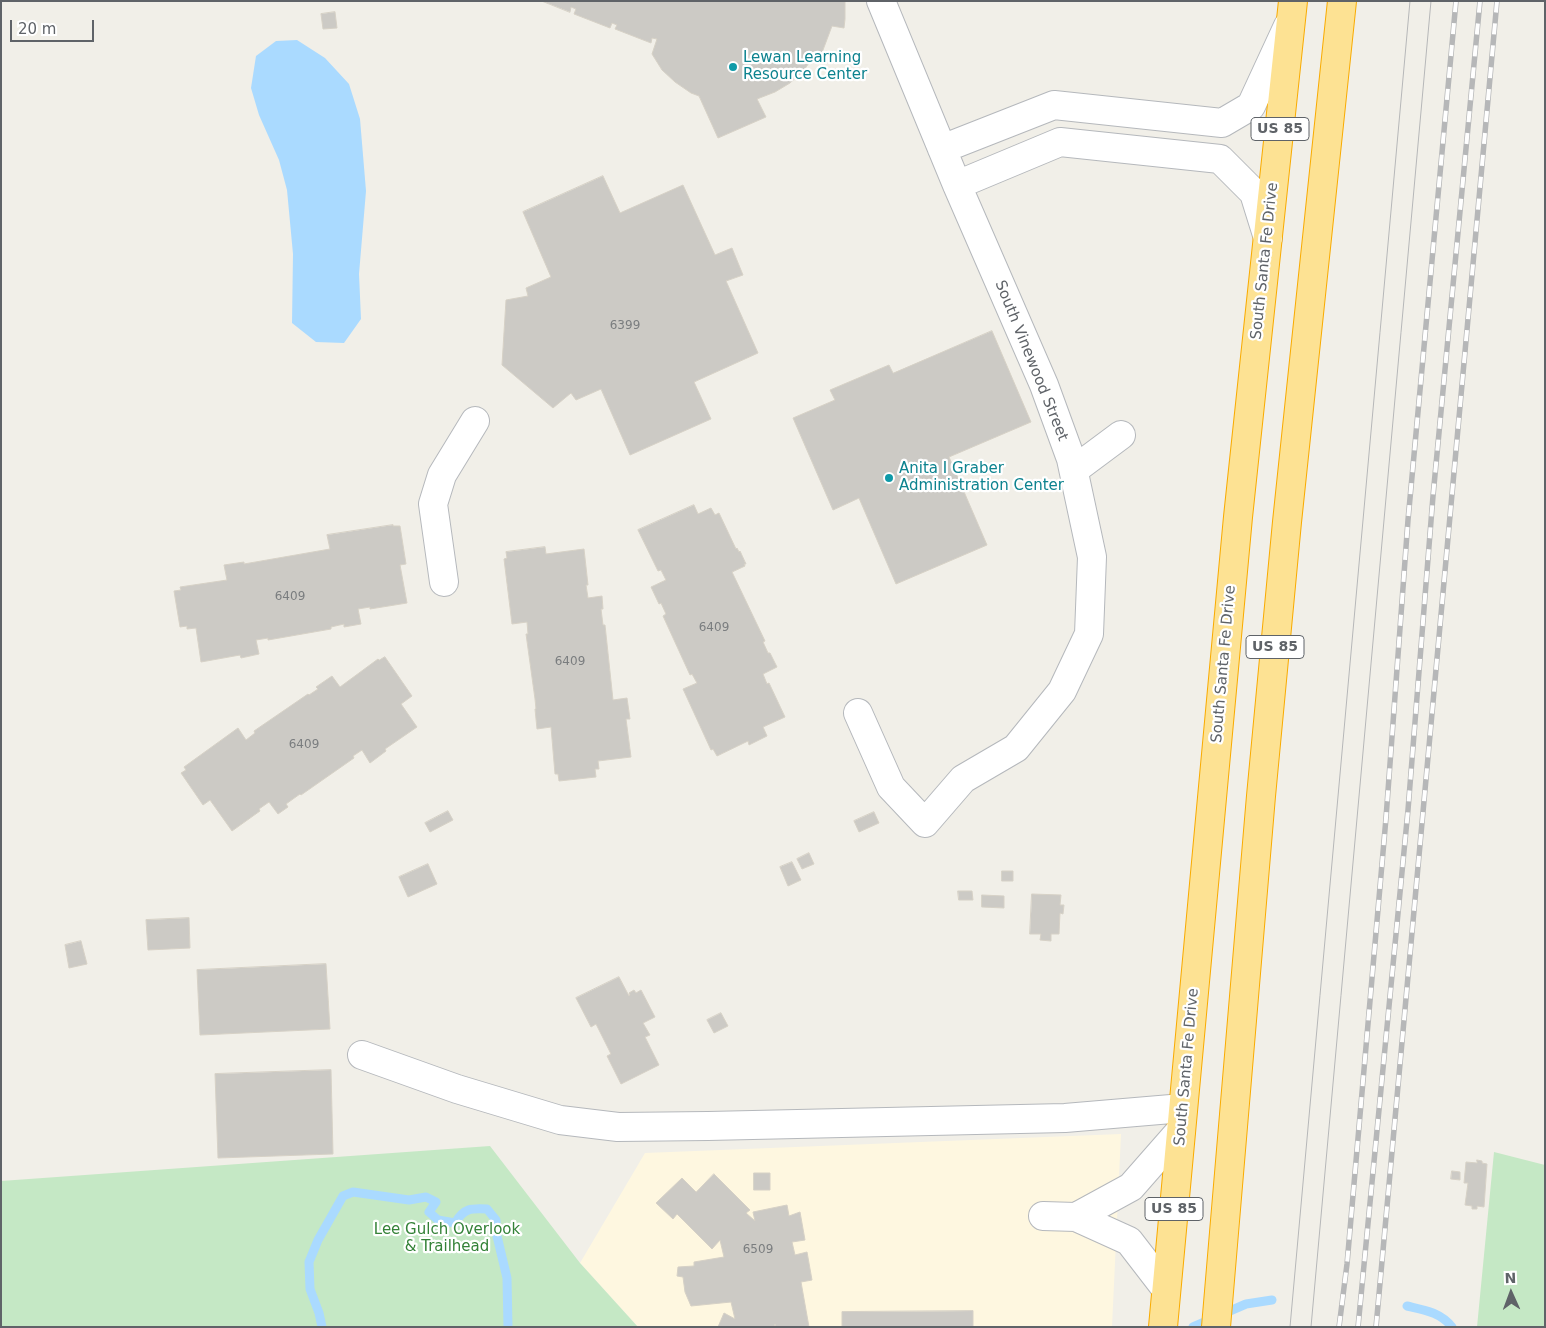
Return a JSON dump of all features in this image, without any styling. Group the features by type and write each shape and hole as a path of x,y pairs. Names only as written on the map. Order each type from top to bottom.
{"highway":[{"name":"US 85","path":"1216,1327 1261,796 1287,522 1342,1"},
{"name":"South Santa Fe Drive","path":"1163,1327 1238,517 1292,11"}],"street":[{"name":"South Vinewood Street","path":"858,714 891,787 925,823 963,779 1016,748 1062,691 1089,634 1092,557 1071,459 1044,385 957,185 881,1"},
{"path":"942,149 1054,105 1222,123 1251,106 1292,11"},
{"path":"957,185 1060,142 1220,159 1254,192 1268,238"},
{"path":"444,582 433,504 442,475 475,421"},
{"path":"1074,470 1121,435"},
{"path":"362,1055 457,1089 560,1120 618,1127 1065,1118 1182,1119"},
{"path":"1076,1217 1131,1187 1182,1119"},
{"path":"1043,1216 1076,1217 1129,1240 1166,1289"}],"shaded area":[{"path":"1121,1134 1112,1327 638,1327 580,1263 645,1153"}],"green space":[{"name":"Lee Gulch Overlook & Trailhead","path":"490,1146 580,1263 638,1327 1,1327 1,1181"},
{"path":"1494,1152 1545,1165 1545,1327 1477,1327"}],"water":[{"path":"297,40 325,58 349,84 360,119 366,191 359,274 361,319 344,343 316,342 292,323 293,254 287,190 279,160 259,115 251,88 256,56 276,41"}],"building":[{"name":"Lewan Learning Resource Center","path":"542,1 845,1 845,19 844,28 832,26 820,58 814,56 804,70 790,83 775,92 757,99 766,117 718,138 699,96 675,82 662,70 652,54 657,39 652,38 651,43 615,29 617,25 612,23 610,28 574,14 576,9 571,7 570,12"},
{"path":"335,12 337,28 323,29 321,14"},
{"path":"603,176 620,213 683,185 715,255 732,248 743,275 726,281 758,353 694,382 711,419 630,455 601,389 576,400 571,393 553,408 502,365 506,300 528,296 526,288 551,277 523,212"},
{"name":"Anita I Graber Administration Center","path":"992,331 1031,422 949,457 987,545 896,584 859,498 833,510 793,418 835,400 830,390 889,365 893,373"},
{"path":"694,505 698,514 711,508 715,515 719,513 736,549 740,551 746,564 732,572 765,641 763,642 768,653 770,653 777,667 763,674 785,717 763,727 767,736 749,745 748,741 717,756 713,749 711,750 683,689 697,683 692,674 690,675 663,616 666,614 651,587 666,580 661,570 658,571 638,530"},
{"path":"393,525 400,526 406,564 400,565 407,603 358,609 361,624 344,627 344,624 331,627 331,629 268,640 268,638 256,640 259,654 241,658 240,655 201,662 196,628 187,629 187,626 180,627 174,591 181,590 180,587 227,580 224,565 244,562 244,564 330,549 327,535"},
{"path":"545,547 546,554 584,549 588,598 602,596 603,609 601,609 603,625 605,625 613,700 627,698 630,719 626,719 631,757 598,761 599,769 595,769 596,777 559,781 558,774 555,774 551,727 537,729 526,634 528,634 527,622 512,624 504,559 507,558 506,552"},
{"path":"385,657 412,696 401,704 417,727 385,749 386,751 370,763 362,750 353,756 354,758 286,804 288,807 278,814 269,802 259,809 260,811 232,831 210,800 203,805 181,773 186,770 184,767 238,728 246,740 255,733 254,731 318,689 316,687 332,676 340,687 378,659"},
{"path":"448,811 453,820 430,832 425,823"},
{"path":"874,812 879,823 859,832 854,821"},
{"path":"809,853 814,864 802,869 797,859"},
{"path":"792,862 801,880 788,886 780,867"},
{"path":"428,864 437,884 408,897 399,877"},
{"path":"1002,871 1013,871 1013,881 1002,881"},
{"path":"958,891 972,891 973,900 959,900"},
{"path":"1032,894 1061,895 1060,905 1064,905 1063,914 1060,913 1059,934 1051,934 1051,941 1040,940 1041,934 1030,934"},
{"path":"982,895 1004,896 1004,908 982,907"},
{"path":"189,918 190,948 148,950 146,920"},
{"path":"81,941 87,964 69,968 65,945"},
{"path":"326,964 330,1029 200,1035 197,970"},
{"path":"619,977 629,996 629,993 634,990 636,993 641,990 655,1017 643,1023 650,1035 645,1037 659,1065 621,1084 607,1056 611,1054 596,1024 591,1027 576,998"},
{"path":"721,1013 728,1026 714,1033 707,1020"},
{"path":"331,1070 333,1154 218,1158 215,1074"},
{"path":"1477,1160 1487,1164 1484,1207 1477,1206 1477,1209 1472,1209 1472,1206 1465,1205 1468,1183 1464,1183 1466,1162 1477,1163"},
{"path":"1452,1171 1460,1172 1460,1180 1451,1179"},
{"path":"754,1173 770,1173 770,1190 754,1190"},
{"path":"714,1174 750,1210 746,1213 755,1221 753,1212 787,1205 789,1216 800,1212 805,1240 792,1242 795,1255 807,1252 812,1280 801,1282 809,1327 776,1327 775,1324 774,1327 718,1327 724,1313 735,1319 731,1302 691,1306 685,1292 683,1277 677,1276 678,1267 694,1266 694,1262 724,1257 720,1240 712,1249 677,1214 673,1219 656,1203 682,1178 696,1192"},
{"path":"973,1311 973,1327 842,1327 842,1312"}],"waterway":[{"path":"322,1327 310,1289 309,1262 318,1240 343,1196 353,1192 409,1200 426,1197 436,1202 429,1212 438,1220 455,1223 468,1210 487,1209 496,1220 497,1236 507,1278 508,1327"},
{"path":"1193,1327 1246,1304 1272,1300"},
{"path":"1407,1306 1426,1310 1437,1315 1452,1327"}],"tram line":[{"path":"1290,1327 1410,1"},
{"path":"1311,1327 1431,1"}],"railway":[{"path":"1339,1327 1347,1264 1386,818 1408,520 1456,1"},
{"path":"1358,1327 1408,810 1433,496 1480,1"},
{"path":"1376,1327 1497,1"}],"place":[{"name":"Lewan Learning Resource Center","path":"733,67"},
{"name":"Anita I Graber Administration Center","path":"889,478"}]}
